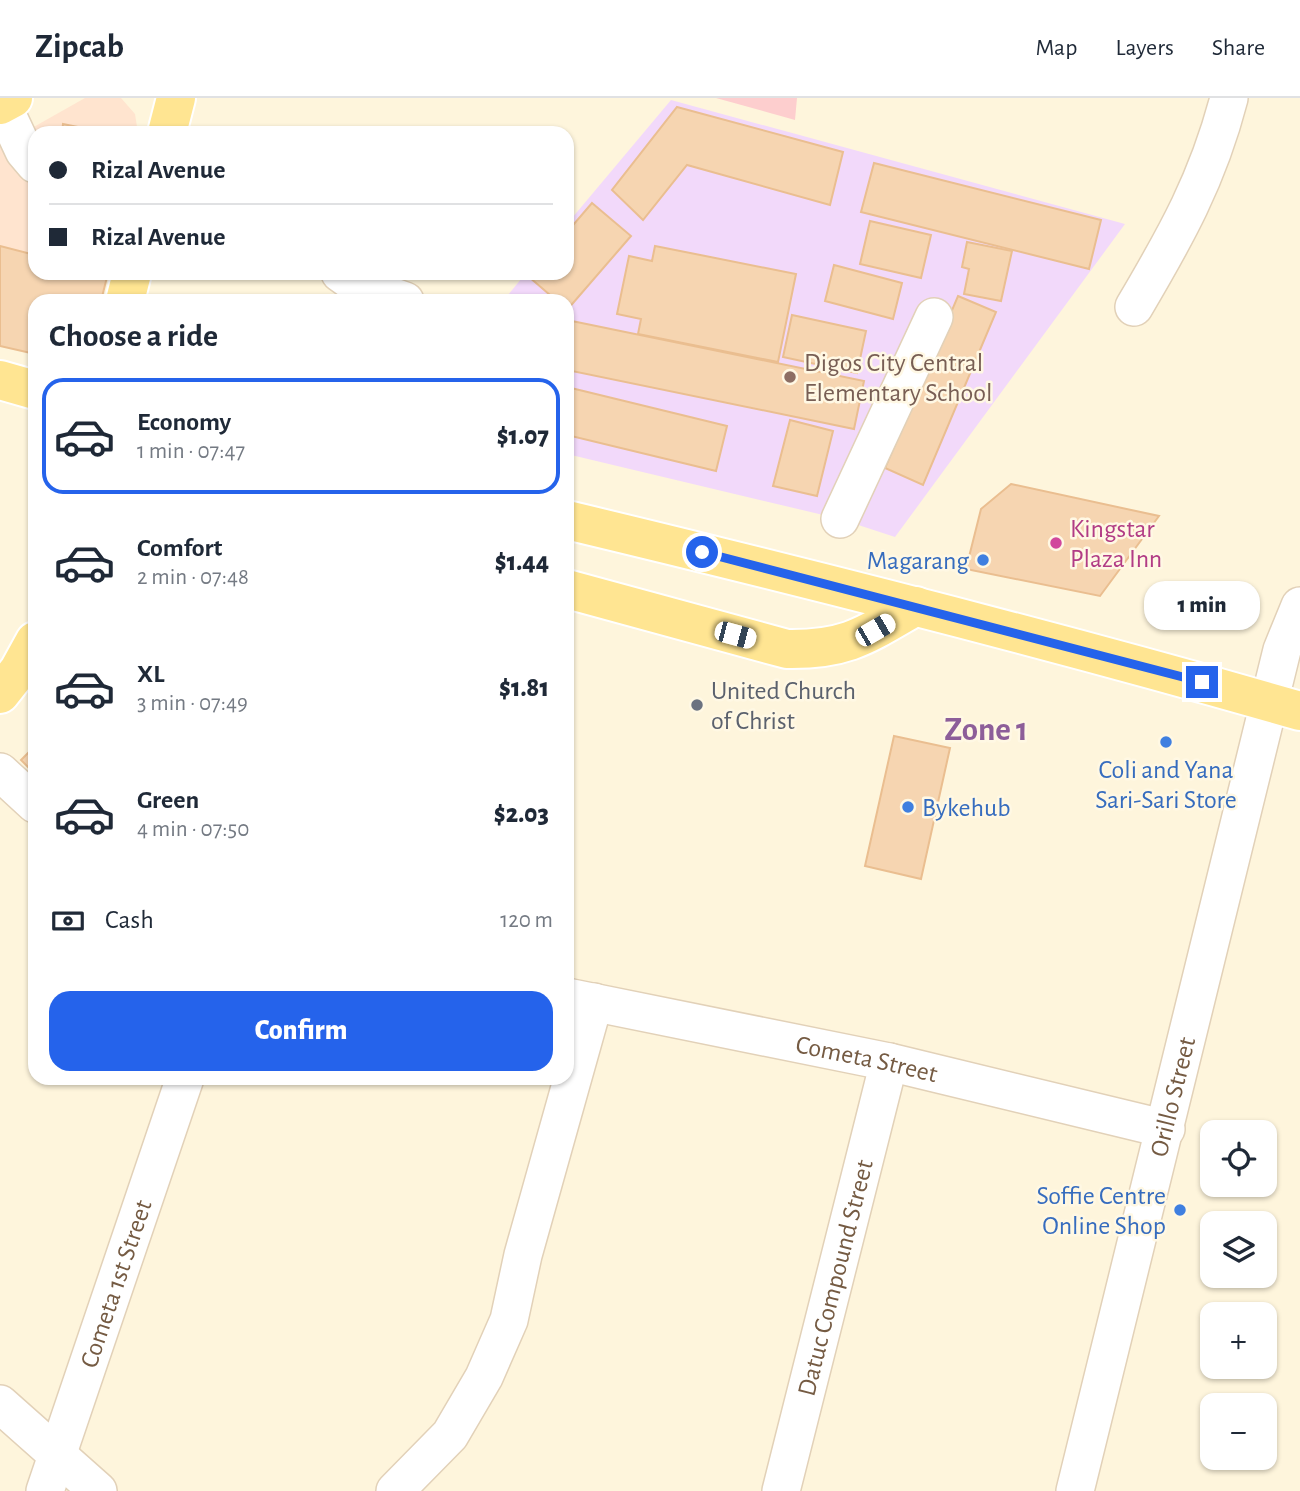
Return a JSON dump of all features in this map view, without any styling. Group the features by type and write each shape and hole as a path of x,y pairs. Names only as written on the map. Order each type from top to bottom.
{"main road":[{"path":"169,126 176,98"},
{"path":"0,380 28,388"},
{"path":"574,522 1179,674 1286,707"},
{"path":"574,591 787,649 822,650 854,642 916,606"},
{"path":"0,694 19,670 28,653"}],"street":[{"path":"1134,307 1186,219 1216,149 1229,98"},
{"path":"5,102 28,156"},
{"path":"349,280 384,294"},
{"path":"840,520 934,317"},
{"name":"Orillo Street","path":"1075,1491 1166,1129 1286,707 1282,650 1300,606"},
{"path":"0,772 28,798"},
{"path":"574,1026 580,999"},
{"name":"Cometa Street","path":"580,999 889,1062 1166,1129"},
{"name":"Datuc Compound Street","path":"781,1491 889,1062"},
{"name":"Cometa 1st Street","path":"45,1491 183,1085"},
{"path":"395,1491 450,1435 484,1377 509,1320 561,1085"},
{"path":"0,1404 98,1491"}],"shaded area":[{"path":"85,98 121,98 135,114 137,126 35,126"},
{"path":"716,98 797,98 795,120"},
{"name":"Digos City Central Elementary School","path":"671,100 1125,224 895,537 840,519 574,456 574,294 509,294 520,280 574,280 574,216"},
{"path":"28,130 28,253 0,246 0,146"}],"building":[{"path":"677,107 843,152 830,205 687,165 643,220 612,190"},
{"path":"874,163 1101,220 1089,269 861,212"},
{"path":"592,203 631,236 574,302 574,294 549,294 532,280 574,280 574,224"},
{"path":"870,221 931,235 921,278 860,264"},
{"path":"967,242 1012,251 1001,301 964,294 969,269 962,267"},
{"path":"0,246 28,253 28,280 106,280 103,294 28,294 28,352 0,346"},
{"path":"655,246 796,274 778,362 638,334 641,319 617,314 629,256 652,261"},
{"path":"834,265 902,283 893,319 825,301"},
{"path":"958,296 996,312 923,485 885,468"},
{"path":"792,315 866,331 857,373 783,357"},
{"path":"574,321 864,381 854,429 574,371"},
{"path":"574,389 727,426 716,471 574,437"},
{"path":"790,420 833,431 817,496 773,486"},
{"name":"Kingstar Plaza Inn","path":"1011,484 1159,516 1100,596 966,569 981,509"},
{"name":"Bykehub","path":"894,736 950,748 921,879 865,866"},
{"path":"28,753 28,767 21,760"}],"place":[{"name":"Digos City Central Elementary School","path":"790,377"},
{"name":"Kingstar Plaza Inn","path":"1056,543"},
{"name":"Magarang","path":"983,560"},
{"name":"United Church of Christ","path":"697,705"},
{"name":"Coli and Yana Sari-Sari Store","path":"1166,742"},
{"name":"Bykehub","path":"908,807"},
{"name":"Soffie Centre Online Shop","path":"1180,1210"}],"district":[{"name":"Zone 1","path":"986,728"}],"route":[{"path":"702,552 1202,682"}]}
